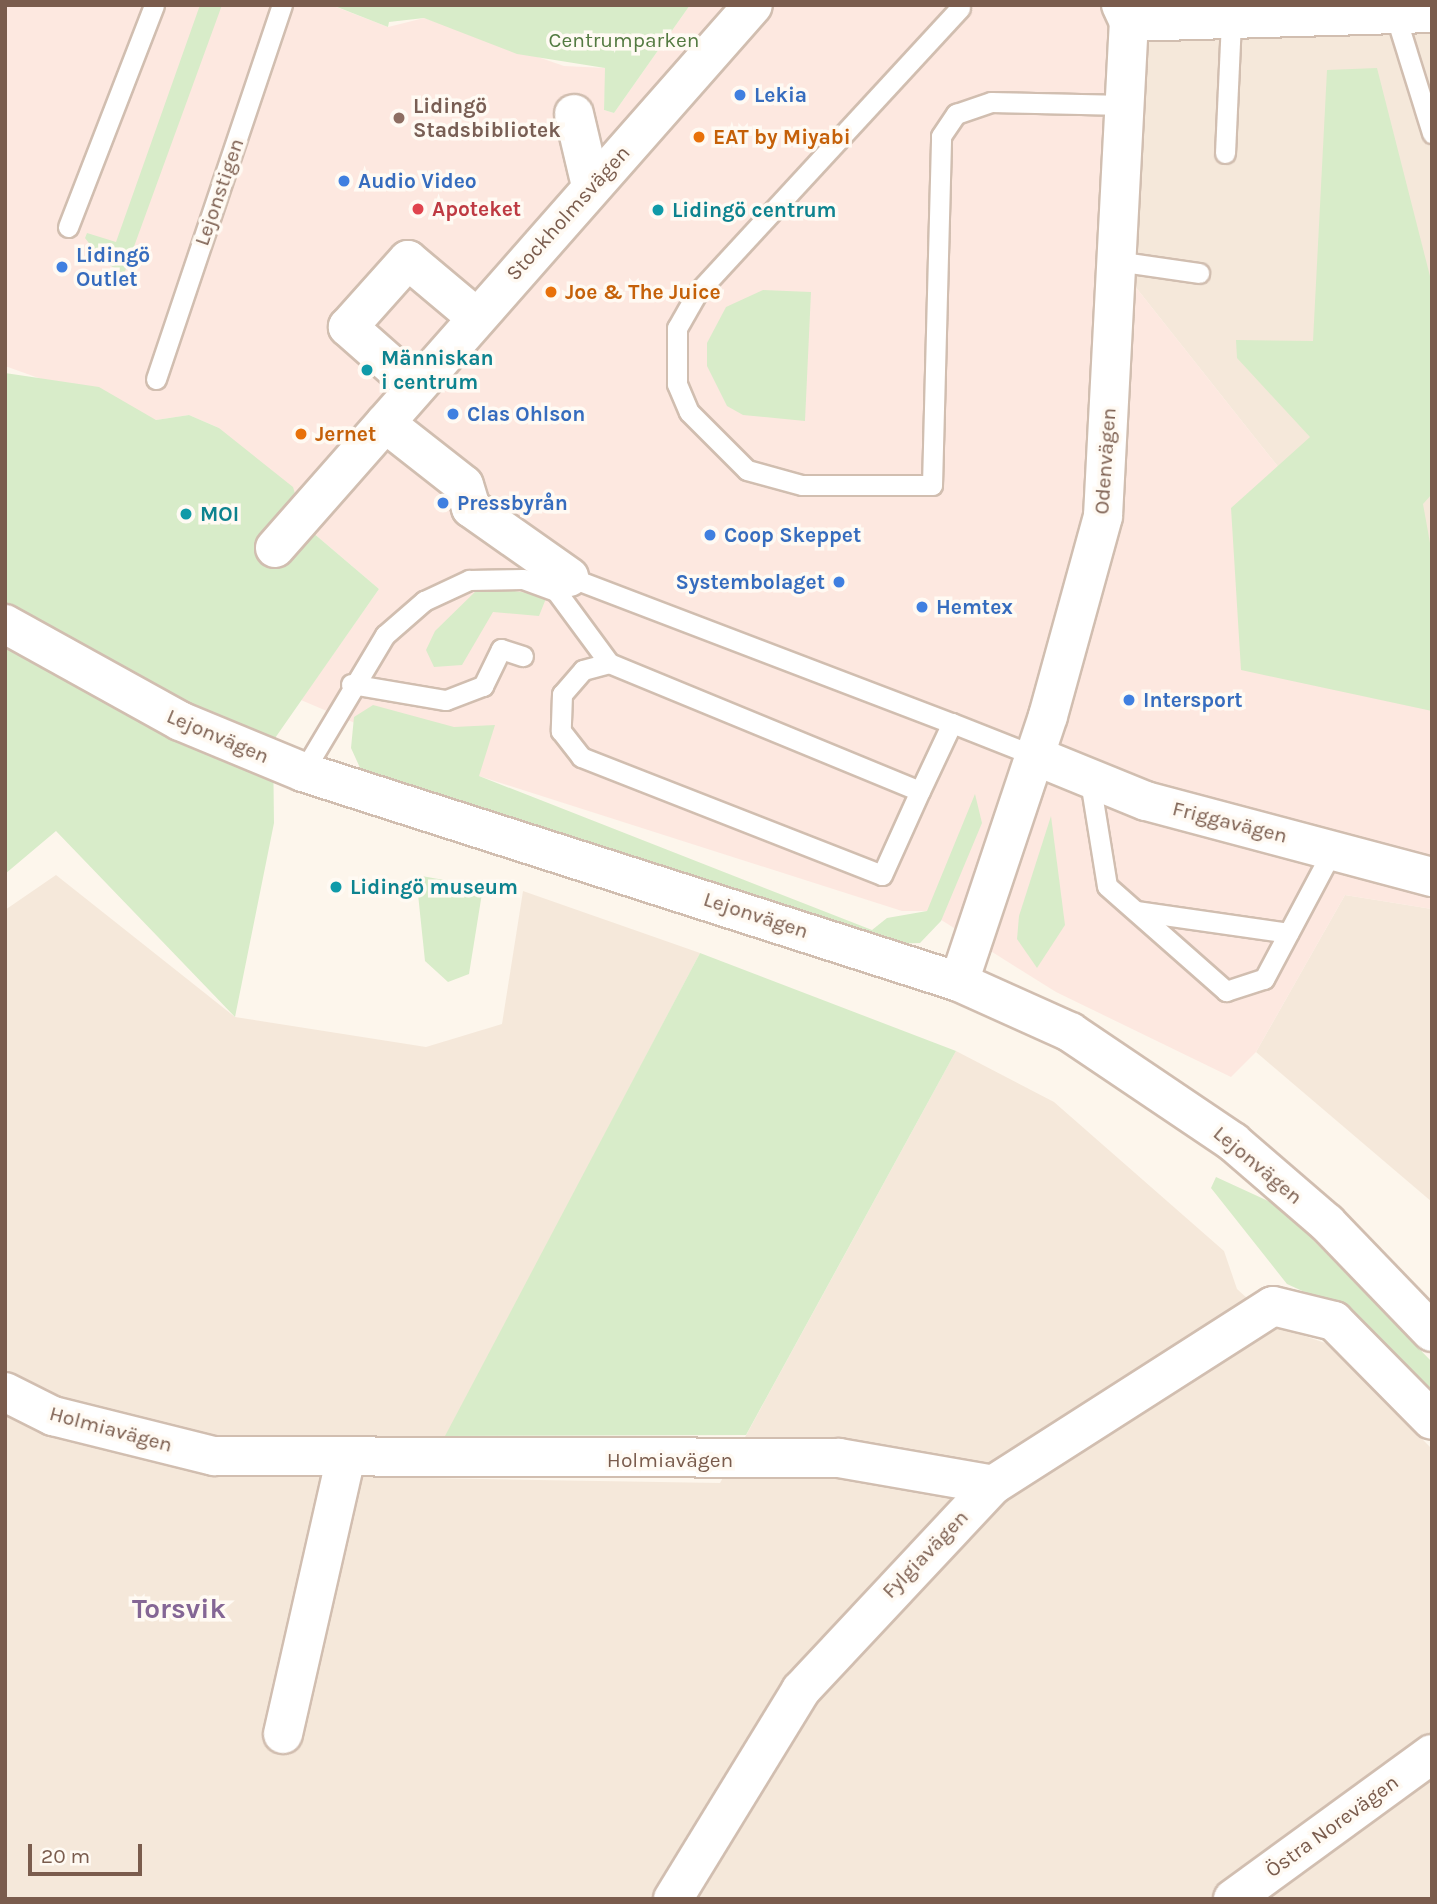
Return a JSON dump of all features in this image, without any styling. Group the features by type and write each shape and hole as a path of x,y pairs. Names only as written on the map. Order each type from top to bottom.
{"street":[{"name":"Stockholmsvägen","path":"275,548 753,5"},
{"path":"1125,13 1231,19 1413,14"},
{"name":"Odenvägen","path":"959,982 1033,755 1103,516 1125,105 1125,13"},
{"path":"574,114 591,186"},
{"path":"416,387 348,327 408,260 476,317"},
{"path":"384,423 464,485 471,508 569,577"},
{"name":"Lejonvägen","path":"13,629 180,720 303,772 959,982 1080,1039 1233,1142 1327,1223 1432,1332"},
{"name":"Friggavägen","path":"1033,755 1090,781 1432,877"},
{"name":"Fylgiavägen","path":"673,1899 801,1690 993,1485 1273,1306 1334,1321 1432,1420"},
{"name":"Holmiavägen","path":"5,1392 53,1416 214,1456 345,1462 839,1458 993,1485"},
{"path":"283,1734 345,1462"},
{"name":"Östra Norevägen","path":"1233,1899 1432,1754"}],"lane":[{"path":"68,227 154,5"},
{"name":"Lejonstigen","path":"156,379 282,5"},
{"path":"960,8 697,293 677,328 677,384 689,412 747,470 802,485 932,485 941,136 956,114 991,102 1125,105"},
{"path":"1413,14 1432,133"},
{"path":"1225,153 1231,19"},
{"path":"1116,261 1199,273"},
{"path":"569,577 1033,755"},
{"path":"303,772 351,684 385,635 424,601 469,580 523,579 556,591 609,663 920,791"},
{"path":"351,684 446,700 483,686 501,649 523,656"},
{"path":"609,663 583,670 562,694 561,731 580,757 882,875 952,723"},
{"path":"1090,781 1107,886 1226,991 1264,979 1333,849"},
{"path":"1136,911 1288,933"}],"shaded area":[{"path":"5,5 331,5 388,27 424,18 564,66 606,68 604,110 614,113 690,5 1102,5 1111,26 1096,270 1130,280 1432,661 1432,909 1345,895 1256,1052 1231,1077 1056,992 927,911 902,911 479,776 301,700 379,589 305,526 219,428 189,415 156,420 5,366"},
{"path":"1432,27 1432,661 1130,280 1148,36"},
{"path":"56,875 235,1017 426,1047 502,1024 523,891 700,953 425,1478 720,1483 956,1051 1054,1102 1224,1251 1237,1289 1279,1327 1328,1344 1432,1449 1432,1899 5,1899 5,910"},
{"path":"1345,895 1432,909 1432,1202 1256,1052"}],"green space":[{"path":"200,5 222,5 124,274 103,261 85,238 87,233 116,242"},
{"name":"Centrumparken","path":"332,5 690,5 614,113 604,110 605,68 517,54 424,18 389,22 388,27"},
{"path":"1377,68 1432,284 1432,494 1423,504 1432,554 1432,711 1241,670 1231,508 1310,437 1237,358 1236,340 1313,341 1327,70"},
{"path":"763,290 811,292 805,421 743,415 727,406 707,366 707,343 726,307"},
{"path":"5,373 99,387 156,420 189,415 219,428 293,487 305,526 379,589 273,741 274,823 235,1017 56,831 5,874"},
{"path":"481,586 547,596 539,616 493,612 462,665 434,667 426,650 435,631"},
{"path":"373,705 454,727 495,725 479,776 872,930 887,918 927,911 975,794 982,823 941,921 920,943 883,944 361,770 351,748 354,717"},
{"path":"1051,816 1065,925 1037,968 1017,939 1019,916"},
{"path":"416,875 483,887 469,974 448,982 425,961"},
{"path":"700,953 956,1051 746,1435 445,1436"},
{"path":"1216,1177 1281,1207 1432,1362 1432,1398 1320,1299 1287,1284 1211,1188"}],"place":[{"name":"Lekia","path":"740,95"},
{"name":"Lidingö Stadsbibliotek","path":"399,118"},
{"name":"EAT by Miyabi","path":"699,137"},
{"name":"Audio Video","path":"344,181"},
{"name":"Apoteket","path":"418,209"},
{"name":"Lidingö centrum","path":"658,210"},
{"name":"Lidingö Outlet","path":"62,267"},
{"name":"Joe & The Juice","path":"551,292"},
{"name":"Människan i centrum","path":"367,370"},
{"name":"Clas Ohlson","path":"453,414"},
{"name":"Jernet","path":"301,434"},
{"name":"Pressbyrån","path":"443,503"},
{"name":"MOI","path":"186,514"},
{"name":"Coop Skeppet","path":"710,535"},
{"name":"Systembolaget","path":"839,582"},
{"name":"Hemtex","path":"922,607"},
{"name":"Intersport","path":"1129,700"},
{"name":"Lidingö museum","path":"336,887"}],"district":[{"name":"Torsvik","path":"179,1609"}]}
